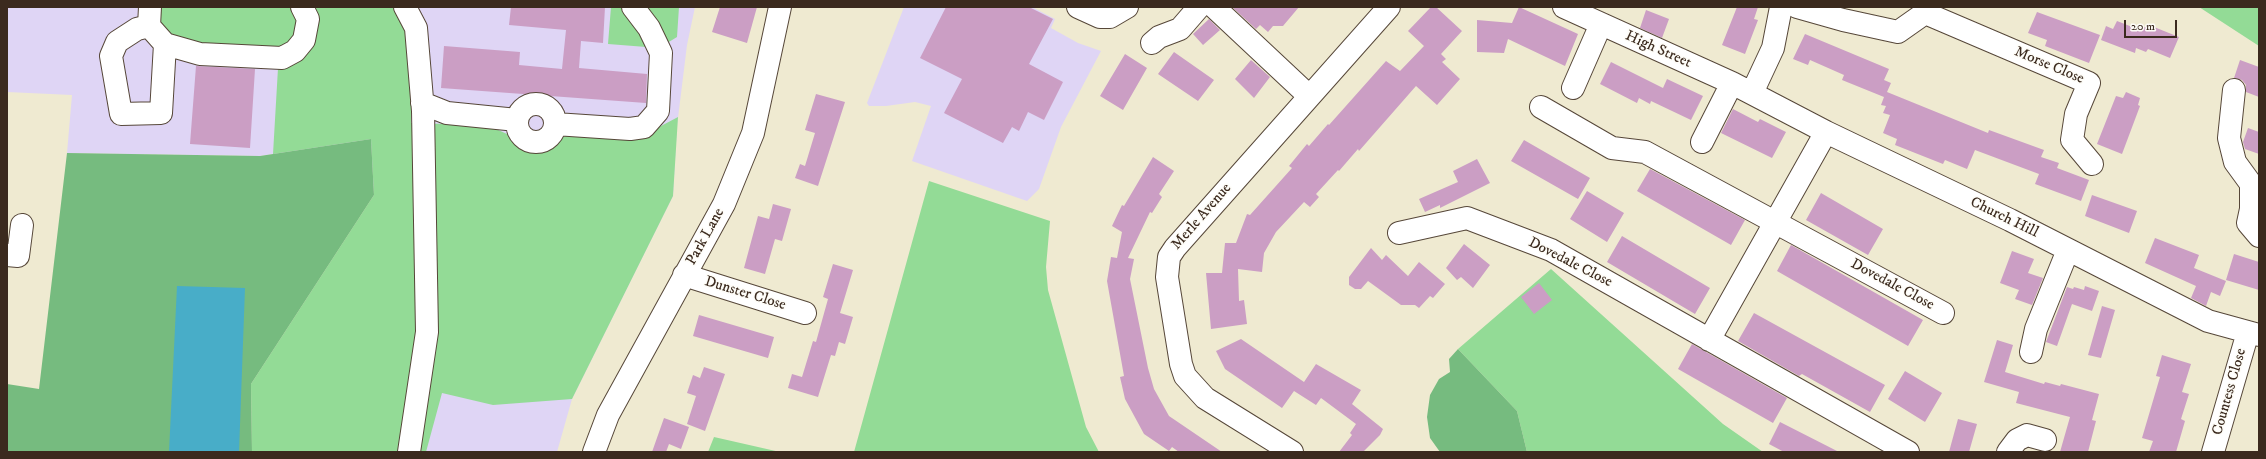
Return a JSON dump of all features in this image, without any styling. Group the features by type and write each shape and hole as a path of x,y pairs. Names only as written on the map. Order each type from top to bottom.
{"street":[{"path":"165,44 200,54 282,58 295,51 304,40 308,19 302,7"},
{"path":"405,7 416,28 422,103 427,332 410,452"},
{"path":"422,103 447,113 516,120 520,111 525,106 538,103 549,108 553,114 555,124 630,129 644,127 658,111 661,53 649,28 633,7"},
{"name":"Park Lane","path":"594,452 608,415 724,204 753,133 780,7"},
{"path":"1078,7 1100,17 1110,17 1127,7"},
{"path":"1152,42 1159,37 1180,29 1199,7"},
{"path":"1214,7 1309,96"},
{"name":"High Street","path":"1564,7 1752,93"},
{"path":"1752,93 1773,48 1781,7"},
{"name":"Morse Close","path":"1797,7 1843,20 1898,32 1926,10 2089,83 2076,114 2072,140 2092,164"},
{"name":"Merle Avenue","path":"1292,452 1205,398 1185,376 1181,364 1167,266 1169,257 1174,248 1387,8"},
{"path":"149,16 165,44 161,113 121,114 111,56 118,42 149,16"},
{"path":"1572,88 1601,24"},
{"path":"1702,142 1732,83"},
{"path":"2234,90 2229,138 2235,162 2251,184 2251,209 2248,223 2259,236"},
{"name":"Church Hill","path":"1752,93 1826,132 2068,250 2208,322 2253,333"},
{"name":"Dovedale Close","path":"1541,108 1612,148 1645,152 1944,313"},
{"path":"1709,340 1777,223 1826,132"},
{"name":"Dovedale Close","path":"1399,233 1467,218 1551,250 1908,452"},
{"path":"7,255 18,256 22,225"},
{"path":"2031,352 2036,329 2068,250"},
{"name":"Dunster Close","path":"684,275 805,314"},
{"name":"Countess Close","path":"2213,452 2253,333"},
{"path":"2008,452 2017,440 2027,435 2045,440"}],"shaded area":[{"path":"7,7 695,7 687,45 677,126 673,196 572,399 557,452 252,452 374,195 371,139 260,156 67,153 72,95 7,92"},
{"path":"904,7 1032,7 1055,19 1051,28 1078,43 1101,51 1061,127 1039,189 1027,201 912,161 931,106 915,102 886,106 869,106 867,103"}],"green space":[{"path":"157,7 393,7 412,44 411,123 487,125 536,147 579,131 644,135 678,117 673,196 572,399 493,405 442,393 426,452 252,452 251,384 374,195 371,139 273,154 279,51 200,46 178,40 165,31 159,22"},
{"path":"611,7 679,7 677,37 659,48 608,44"},
{"path":"2199,7 2259,7 2259,46"},
{"path":"371,139 374,195 251,384 252,452 7,452 7,384 39,389 67,153 260,156"},
{"path":"929,181 1050,221 1046,267 1048,290 1086,427 1099,452 854,452"},
{"path":"1551,269 1723,424 1763,452 1527,452 1517,411 1458,349"},
{"path":"1458,349 1517,411 1527,452 1440,452 1430,438 1427,417 1430,395 1439,379 1450,372 1449,359"},
{"path":"714,437 780,452 708,452"}],"water":[{"path":"177,286 245,288 239,452 169,452"}],"building":[{"path":"511,7 605,7 603,43 581,41 579,68 647,74 646,103 441,88 444,46 520,52 519,65 562,69 566,30 509,25"},
{"path":"720,7 757,7 747,43 712,32"},
{"path":"946,7 1029,7 1053,19 1029,64 1063,82 1044,120 1028,112 1019,131 1012,127 1003,143 944,113 962,79 920,58"},
{"path":"1232,7 1299,7 1283,26 1273,26 1268,32 1260,25 1256,29"},
{"path":"1431,7 1436,7 1462,31 1441,54 1446,59 1442,62 1460,79 1437,105 1416,86 1359,151 1358,149 1316,194 1319,197 1310,207 1304,202 1276,232 1264,253 1262,272 1238,269 1239,301 1244,300 1247,324 1211,329 1206,273 1222,273 1225,243 1236,243 1247,214 1250,215 1292,168 1289,166 1307,144 1309,146 1328,124 1329,125 1386,61 1400,71 1424,46 1408,31"},
{"path":"1519,7 1578,34 1565,66 1508,39 1504,53 1477,52 1477,20 1512,23"},
{"path":"1737,7 1758,7 1754,19 1758,20 1745,54 1722,45"},
{"path":"1646,10 1669,19 1662,38 1640,28"},
{"path":"2037,12 2100,35 2089,63 2045,46 2047,40 2028,33"},
{"path":"1209,19 1220,30 1203,45 1193,34"},
{"path":"2117,21 2140,30 2142,26 2152,30 2154,27 2179,37 2170,58 2148,49 2146,52 2136,48 2135,53 2101,40 2106,26 2113,29"},
{"path":"1805,34 1889,69 1884,80 1891,83 1887,92 1988,133 1989,130 2044,150 2041,157 2059,163 2057,168 2089,180 2081,201 2035,184 2039,174 1975,150 1967,169 1945,160 1943,164 1895,145 1897,139 1883,133 1890,115 1883,113 1886,106 1881,105 1884,97 1842,80 1844,75 1810,60 1808,65 1793,59"},
{"path":"1174,52 1214,80 1198,101 1158,74"},
{"path":"1125,54 1147,68 1123,110 1100,96"},
{"path":"1251,60 1270,77 1254,98 1235,79"},
{"path":"2240,60 2259,67 2259,97 2246,92 2246,85 2242,80 2234,78"},
{"path":"1611,62 1663,88 1667,79 1703,96 1691,120 1651,101 1650,104 1639,98 1637,103 1600,84"},
{"path":"196,66 255,69 250,148 190,144"},
{"path":"2126,92 2140,98 2138,105 2140,106 2122,154 2097,144 2116,96 2123,98"},
{"path":"816,94 845,102 818,186 795,178 800,164 805,166 815,133 805,130"},
{"path":"1733,109 1758,122 1760,119 1786,132 1772,158 1721,133"},
{"path":"2248,128 2259,132 2259,154 2245,149 2243,142"},
{"path":"1524,140 1590,178 1578,199 1511,161"},
{"path":"1153,157 1174,171 1159,194 1162,197 1152,213 1150,212 1128,258 1134,259 1130,279 1148,368 1154,389 1169,416 1222,452 1179,452 1172,447 1169,451 1144,434 1125,399 1120,377 1124,376 1107,281 1111,257 1117,258 1122,232 1112,226 1122,205 1124,206"},
{"path":"1477,159 1490,183 1440,208 1440,205 1425,212 1419,199 1458,182 1453,171"},
{"path":"1650,169 1745,220 1731,245 1637,191"},
{"path":"1587,191 1624,213 1607,242 1570,219"},
{"path":"1821,193 1883,229 1868,255 1806,220"},
{"path":"2092,195 2137,211 2129,233 2085,216"},
{"path":"773,204 791,209 782,241 775,239 765,274 744,268 758,216 769,219"},
{"path":"1622,236 1710,288 1695,314 1607,262"},
{"path":"2155,238 2199,255 2194,268 2226,281 2220,296 2211,292 2206,306 2191,298 2196,286 2145,263"},
{"path":"1464,244 1490,265 1473,288 1461,277 1457,280 1446,268"},
{"path":"1791,245 1923,320 1908,346 1777,271"},
{"path":"1371,248 1382,260 1386,255 1408,276 1419,262 1445,284 1433,298 1430,296 1419,308 1415,305 1401,305 1368,281 1361,289 1355,289 1349,285 1349,277"},
{"path":"2012,251 2034,259 2028,273 2043,278 2032,305 2015,299 2019,290 2000,283"},
{"path":"2234,254 2259,262 2259,290 2226,280"},
{"path":"833,264 853,270 840,313 853,317 845,344 839,342 835,356 831,355 818,397 788,388 792,374 802,377 813,341 816,342 828,299 823,297"},
{"path":"1539,283 1552,300 1534,314 1521,297"},
{"path":"2085,286 2099,291 2092,311 2072,304 2057,346 2046,342 2067,287 2073,289 2074,287 2084,290"},
{"path":"2102,306 2115,310 2101,358 2088,355"},
{"path":"1754,313 1885,385 1870,412 1802,374 1799,376 1738,341"},
{"path":"699,315 774,337 768,358 693,336"},
{"path":"1241,339 1304,382 1316,364 1361,390 1352,404 1383,429 1380,435 1363,452 1339,452 1352,435 1350,433 1356,424 1321,398 1316,405 1294,391 1282,408 1225,369 1216,351"},
{"path":"1997,340 2013,345 2005,372 2044,384 2045,382 2060,386 2061,384 2099,394 2092,420 2096,421 2088,452 2060,452 2070,417 2016,403 2019,392 1984,382"},
{"path":"1692,344 1787,398 1773,423 1678,369"},
{"path":"2162,355 2191,364 2182,392 2189,394 2181,419 2185,421 2176,452 2149,452 2153,441 2142,438 2160,377 2156,376"},
{"path":"704,367 725,374 705,431 687,424 696,396 687,393 693,375 700,378"},
{"path":"1905,371 1942,393 1925,422 1888,399"},
{"path":"664,418 689,427 681,449 669,444 666,452 652,452"},
{"path":"1958,419 1977,424 1969,452 1949,452"},
{"path":"1780,422 1839,452 1784,452 1769,444"}]}
